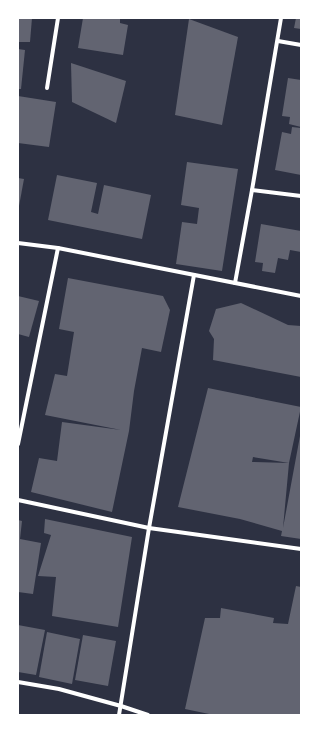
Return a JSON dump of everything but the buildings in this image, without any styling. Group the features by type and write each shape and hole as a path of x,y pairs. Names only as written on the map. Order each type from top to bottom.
{"street":[{"path":"47,88 58,18"},
{"path":"235,283 281,18"},
{"path":"278,41 301,45"},
{"path":"252,190 301,196"},
{"path":"18,243 58,248 301,296"},
{"path":"18,444 58,248"},
{"path":"119,715 149,528 194,275"},
{"path":"18,500 149,528 301,548"},
{"path":"18,682 59,689 148,715"}]}
